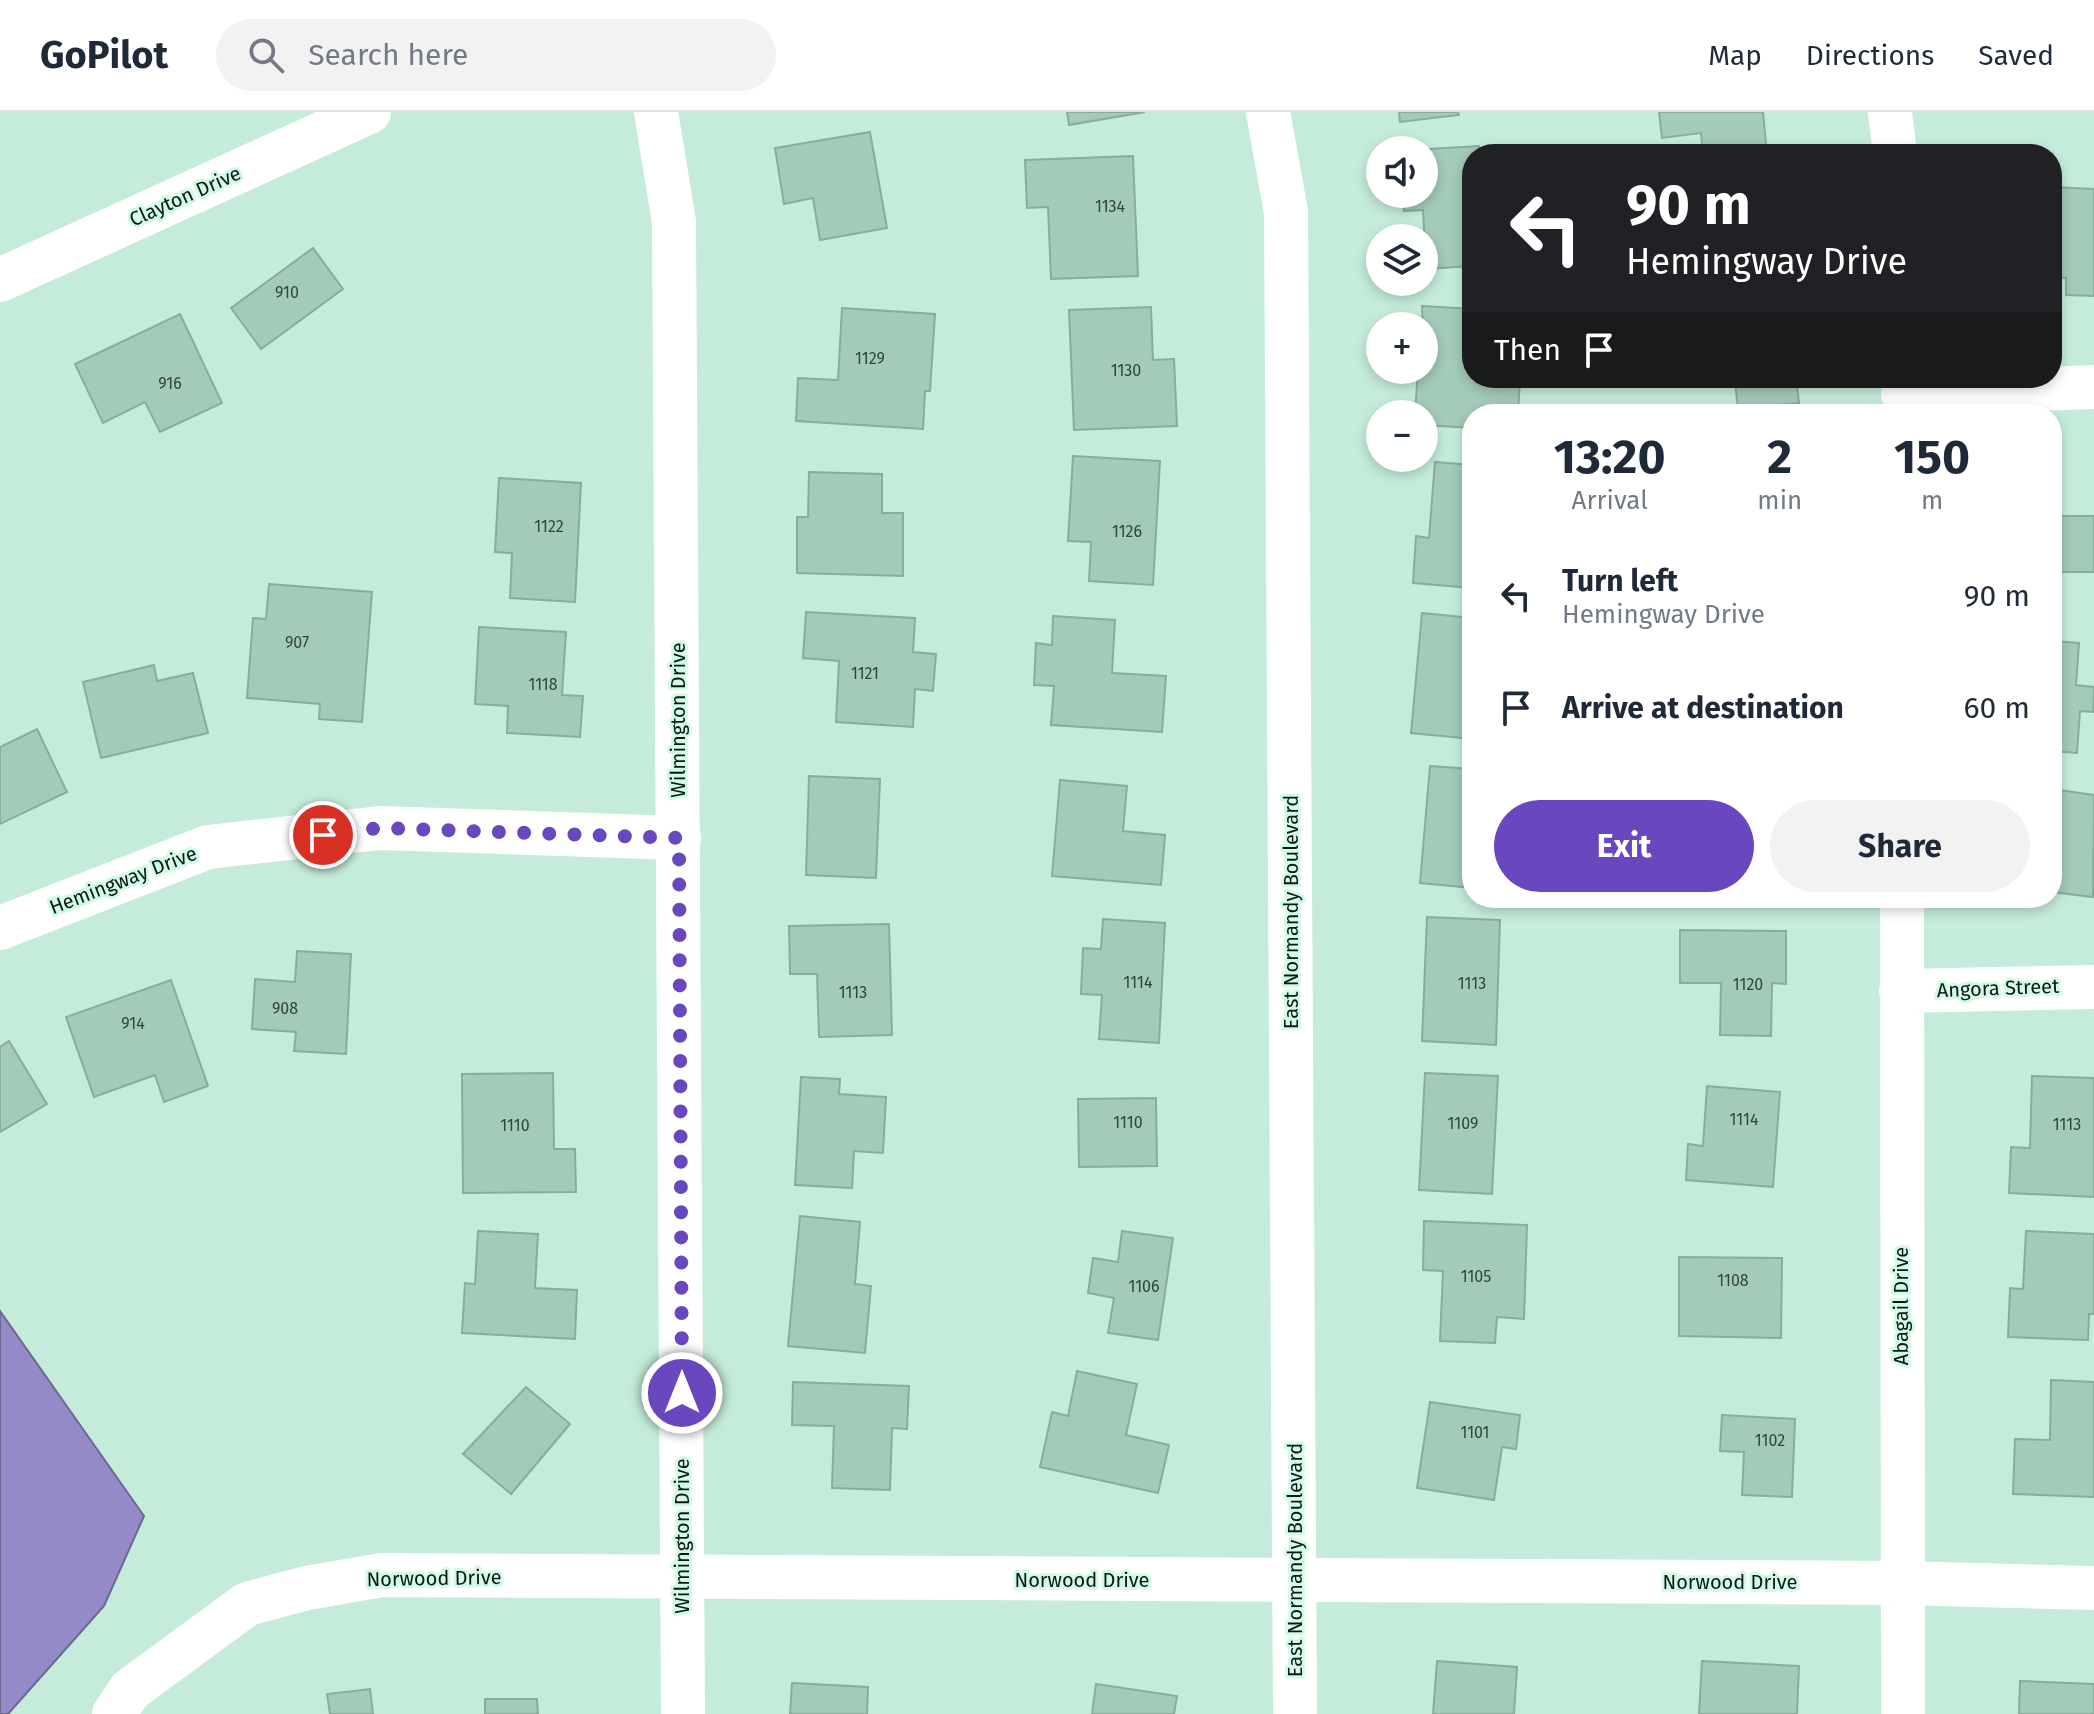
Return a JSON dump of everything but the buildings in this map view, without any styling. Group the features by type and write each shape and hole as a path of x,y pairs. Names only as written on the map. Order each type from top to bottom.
{"street":[{"name":"Clayton Drive","path":"0,280 369,112"},
{"name":"Wilmington Drive","path":"656,112 674,222 683,1714"},
{"name":"East Normandy Boulevard","path":"1268,112 1286,212 1295,1714"},
{"path":"1890,112 1894,144"},
{"path":"1903,395 2094,387"},
{"name":"Hemingway Drive","path":"0,928 208,847 380,828 679,838"},
{"name":"Abagail Drive","path":"1902,908 1903,1714"},
{"name":"Angora Street","path":"1901,991 2094,987"},
{"name":"Norwood Drive","path":"114,1714 130,1690 247,1604 307,1588 382,1575 1901,1583 2094,1588"}],"shaded area":[{"path":"0,1311 144,1516 104,1606 8,1714 0,1714"}],"route":[{"path":"323,835 380,828 679,838 682,1393"}]}
